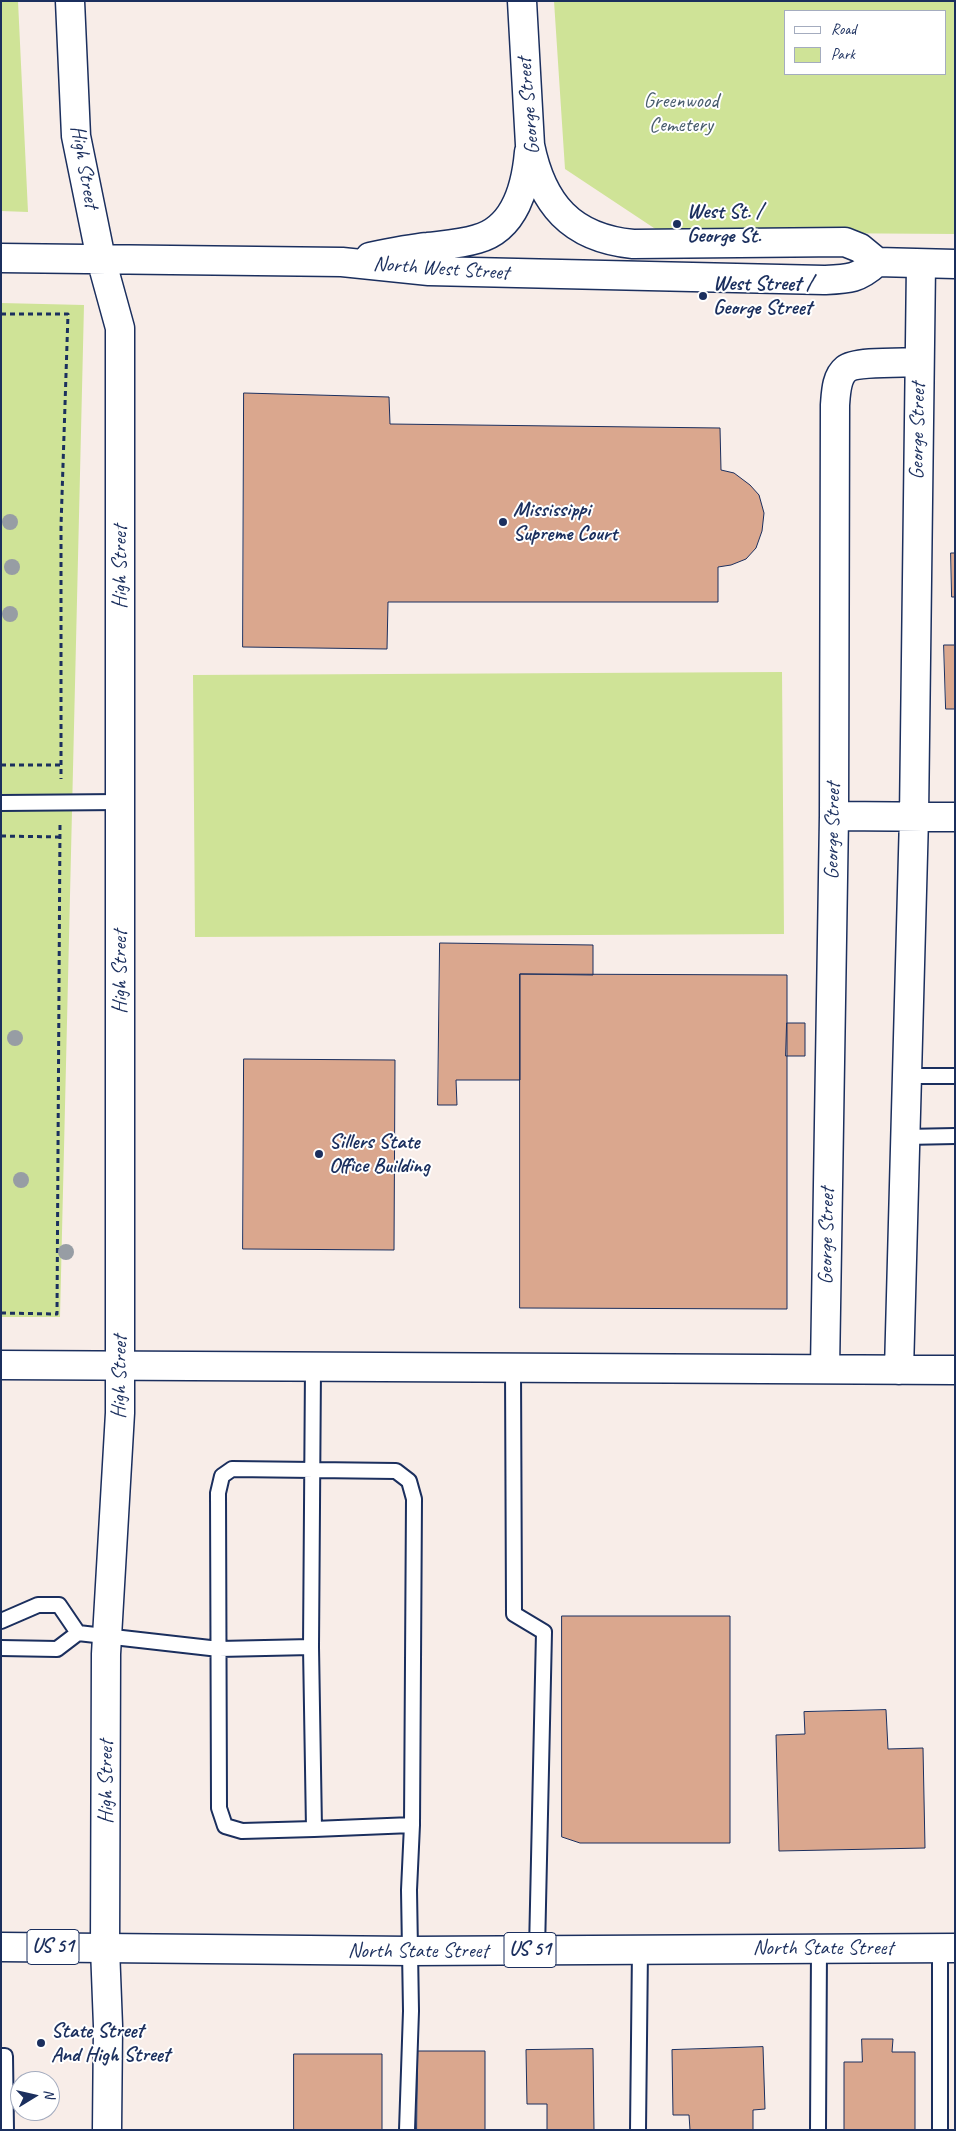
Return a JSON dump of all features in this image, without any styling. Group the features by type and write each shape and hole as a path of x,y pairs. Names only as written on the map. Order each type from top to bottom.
{"street":[{"name":"High Street","path":"70,1 76,136 101,259 120,328 120,1413 107,1637 105,1948 108,2026 107,2130"},
{"name":"George Street","path":"522,1 530,144 535,168 542,187 556,209 572,225 611,242 633,244 846,242 860,248 876,262"},
{"path":"342,262 428,246 458,244 480,239 499,228 512,214 519,197 527,174 530,144"},
{"name":"North West Street","path":"1,258 342,262 439,272 824,280 850,279 863,274 876,262"},
{"path":"876,262 955,264"},
{"name":"George Street","path":"899,1370 914,817 921,264"},
{"name":"George Street","path":"826,1369 834,816 835,405 837,382 846,368 862,364 919,362"},
{"path":"834,816 955,817"},
{"path":"1,1365 955,1370"},
{"name":"North State Street","path":"1,1947 411,1951 947,1948"}],"lane":[{"path":"1,804 120,802"},
{"path":"907,1076 955,1076"},
{"path":"905,1137 955,1136"},
{"path":"313,1366 311,1647 314,1829"},
{"path":"513,1368 514,1614 544,1632 538,1950"},
{"path":"407,2130 411,1951 409,1890 412,1825 414,1499 409,1481 396,1471 232,1469 222,1476 218,1493 218,1808 225,1826 242,1831 412,1825"},
{"path":"1,1621 38,1605 59,1605 78,1633"},
{"path":"1,1648 57,1649 78,1633 218,1649 311,1647"},
{"path":"818,2130 819,1948"},
{"path":"940,2130 947,1948"},
{"path":"638,2130 640,1949"},
{"path":"1,2056 5,2056 6,2130"}],"path":[{"path":"1,765 61,765"},
{"path":"1,836 60,837"}],"green space":[{"path":"1,1 18,1 28,212 1,211"},
{"name":"Greenwood Cemetery","path":"554,1 955,1 955,234 660,232 565,169"},
{"path":"1,303 84,305 60,1317 1,1317"},
{"path":"782,672 784,934 195,937 193,675"}],"building":[{"name":"Mississippi Supreme Court","path":"244,393 389,397 390,424 720,428 721,470 734,473 750,485 759,495 764,513 762,531 756,548 746,559 731,565 718,567 718,602 388,602 387,649 243,647"},
{"path":"951,553 955,553 955,597 952,597"},
{"path":"944,645 955,645 955,709 946,709"},
{"path":"440,943 593,945 593,975 520,974 520,1080 456,1080 457,1105 438,1105"},
{"path":"520,974 787,975 787,1309 520,1308"},
{"path":"787,1023 805,1023 805,1056 786,1056"},
{"name":"Sillers State Office Building","path":"244,1059 395,1060 394,1250 243,1249"},
{"path":"562,1616 730,1616 730,1843 580,1843 562,1837"},
{"path":"886,1710 888,1749 923,1748 925,1848 779,1851 776,1735 805,1734 804,1712"},
{"path":"862,2039 893,2039 892,2052 915,2052 915,2130 844,2130 844,2062 862,2062"},
{"path":"763,2047 765,2109 753,2110 753,2130 690,2130 689,2115 673,2115 672,2050"},
{"path":"593,2049 594,2130 547,2130 547,2104 527,2104 526,2050"},
{"path":"418,2051 485,2051 485,2130 417,2130"},
{"path":"294,2054 382,2054 382,2130 294,2130"}],"place":[{"name":"West St. / George St.","path":"677,224"},
{"name":"West Street / George Street","path":"703,296"},
{"name":"Mississippi Supreme Court","path":"503,522"},
{"name":"Sillers State Office Building","path":"319,1154"},
{"name":"State Street And High Street","path":"41,2043"}]}
